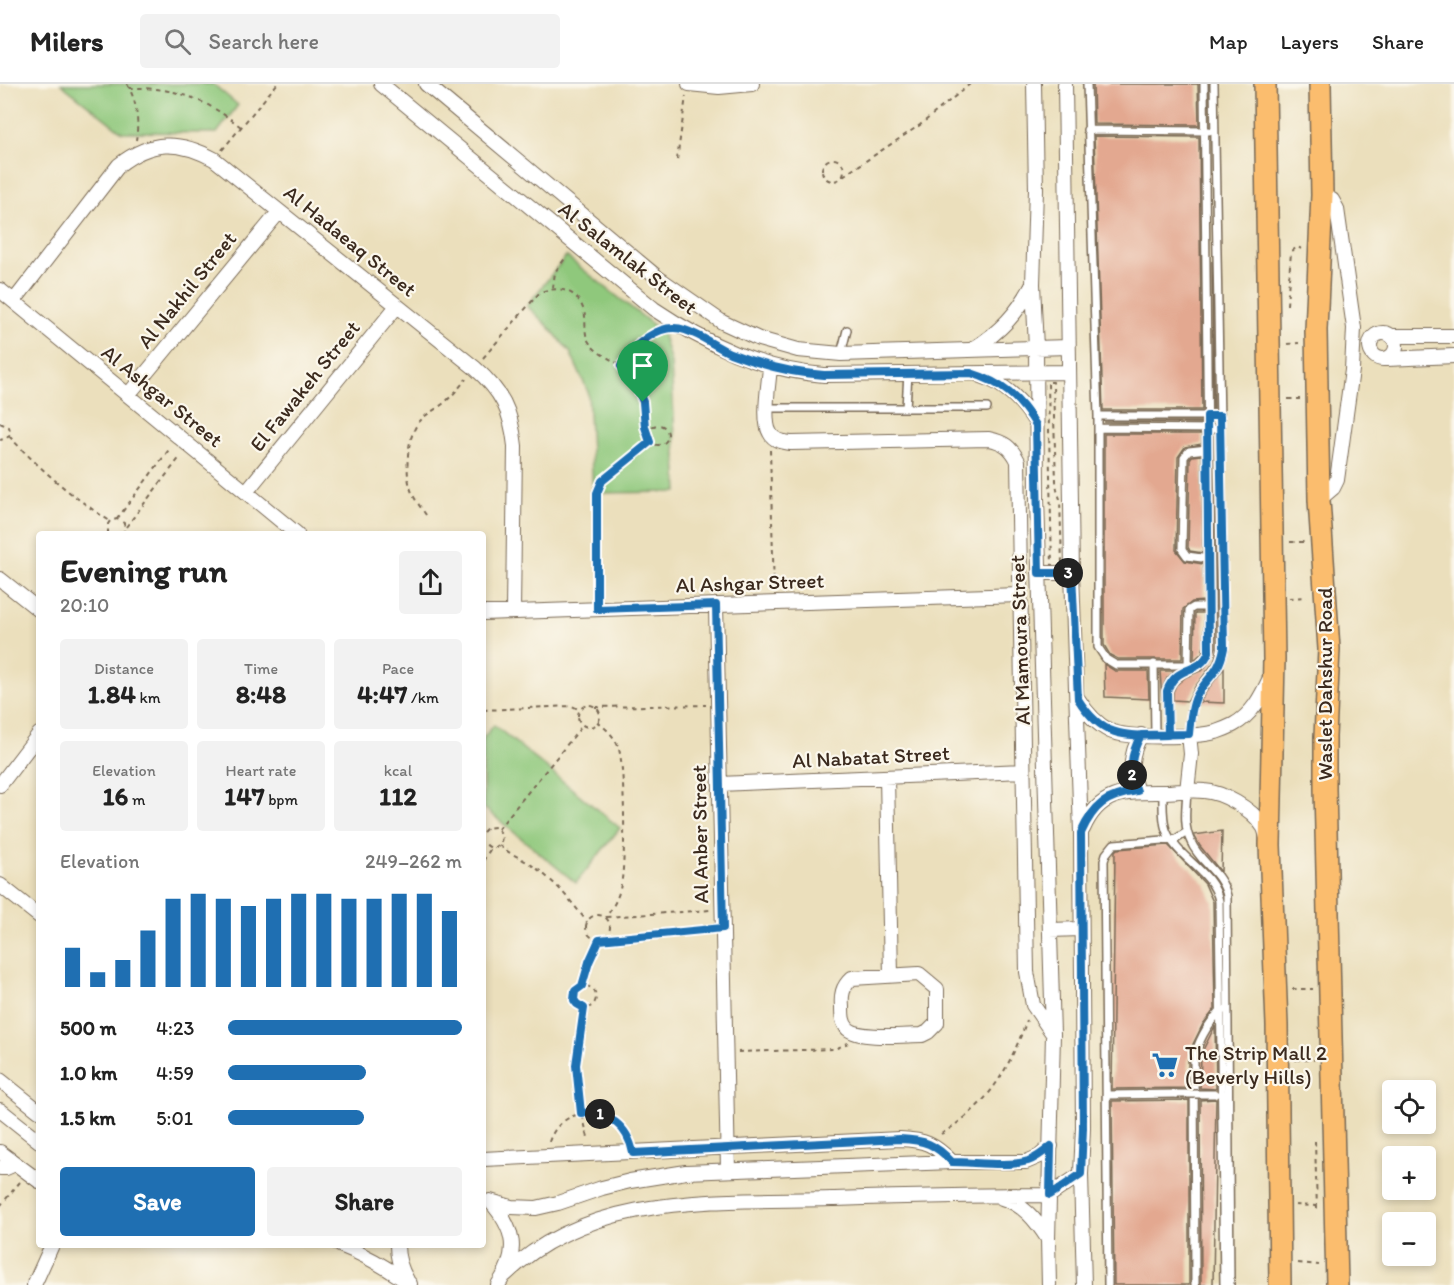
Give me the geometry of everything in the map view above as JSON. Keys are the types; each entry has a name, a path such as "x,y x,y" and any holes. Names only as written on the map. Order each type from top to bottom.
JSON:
{"main road":[{"path":"1265,84 1274,659 1270,845 1277,1025 1280,1285"},
{"name":"Waslet Dahshur Road","path":"1320,84 1322,195 1316,330 1319,500 1329,650 1325,779 1328,1280"}],"street":[{"name":"Al Salamlak Street","path":"381,84 654,309 684,329 729,352 770,367 803,374 1068,372"},
{"name":"Al Salamlak Street","path":"426,84 657,277 722,322 759,339 798,350 841,354 1068,347"},
{"path":"687,89 752,84"},
{"name":"Al Mamoura Street","path":"1034,84 1036,190 1033,284 1036,348 1037,499 1053,1034 1049,1285"},
{"path":"1065,84 1072,573 1081,833 1083,1128 1081,1174 1084,1285"},
{"name":"Al Hadaeaq Street","path":"14,302 119,165 132,155 148,148 180,145 196,149 214,159 492,383 504,402 512,424 515,446 513,612"},
{"path":"1319,500 1333,488 1337,480 1352,370 1354,328 1337,208 1332,200 1322,195"},
{"name":"Al Nakhil Street","path":"128,395 279,212"},
{"path":"972,349 992,337 1009,322 1033,284"},
{"name":"Al Ashgar Street","path":"0,290 293,531"},
{"name":"El Fawakeh Street","path":"246,492 397,306"},
{"path":"1354,328 1374,336"},
{"path":"1454,336 1393,336 1380,333 1374,336 1370,348 1373,354 1383,358 1454,356"},
{"path":"1352,370 1393,355 1396,349 1393,336"},
{"path":"956,350 965,373 988,378 1003,386 1022,403 1036,425"},
{"path":"770,367 767,421 770,433 776,440 791,444 989,439 1002,442 1012,449 1018,461 1027,972 1033,1005 1053,1034"},
{"path":"1020,499 1037,499"},
{"path":"1039,573 1072,573"},
{"path":"0,579 36,608"},
{"name":"Al Ashgar Street","path":"486,613 1019,595"},
{"name":"Al Anber Street","path":"716,605 728,1170"},
{"path":"1078,699 1097,723 1111,731 1125,735 1216,732 1250,713 1262,696 1270,678 1274,659"},
{"path":"1187,791 1190,760 1189,734"},
{"path":"1137,791 1131,769 1132,757 1141,735"},
{"path":"0,785 36,738"},
{"name":"Al Nabatat Street","path":"720,784 1023,771"},
{"path":"887,777 891,976"},
{"path":"1081,833 1089,816 1101,802 1118,794 1137,791 1206,790 1227,797 1246,809 1262,824 1270,845"},
{"path":"0,885 36,914"},
{"path":"1050,930 1081,929"},
{"path":"919,974 932,983 937,989 937,1023 922,1035 864,1035 856,1034 848,1029 843,1022 841,995 843,988 852,978 891,976 919,974"},
{"path":"0,1080 36,1109"},
{"path":"0,1110 36,1139"},
{"path":"486,1159 900,1139 928,1142 942,1151 952,1162"},
{"path":"487,1199 512,1207 536,1208 630,1181 686,1172 952,1162 1026,1162 1040,1156 1051,1146"},
{"path":"0,1152 33,1177"},
{"path":"0,1168 15,1164"},
{"path":"501,1280 519,1261 546,1242 575,1228 627,1212 709,1203 1050,1195 1081,1174"},
{"path":"991,1195 1012,1201 1027,1212 1048,1239"},
{"path":"487,1199 504,1216 511,1235 512,1256 501,1280"},
{"path":"34,1285 51,1248"},
{"path":"348,1248 386,1266 410,1285"},
{"path":"397,1248 401,1271 410,1285"}],"lane":[{"path":"1087,84 1098,416 1098,647 1106,659 1116,665 1200,665"},
{"path":"1189,734 1195,699 1217,671 1224,648 1221,429 1210,131 1204,84"},
{"path":"1161,735 1169,685 1177,675 1200,665 1207,657 1210,647 1207,416 1210,131 1214,84"},
{"path":"1087,130 1210,131"},
{"path":"841,354 846,330"},
{"path":"906,408 908,373"},
{"path":"767,408 987,408"},
{"path":"1098,416 1220,416"},
{"path":"1098,428 1221,429"},
{"path":"1207,449 1189,451 1184,457 1182,549 1187,556 1209,559"},
{"path":"1188,665 1189,610 1194,607 1210,607"},
{"path":"1154,664 1161,735"},
{"path":"1187,791 1185,812 1187,832 1197,852 1219,876 1226,890 1222,1094 1224,1285"},
{"path":"1163,792 1163,818 1171,840 1210,879 1218,893 1220,909 1225,1010 1200,1038 1194,1060 1195,1285"},
{"path":"1108,1285 1104,861 1106,854 1114,844 1171,840 1180,838 1187,832"},
{"path":"1107,1095 1222,1094"},
{"path":"1222,1094 1230,1285"}],"path":[{"path":"127,84 135,104 138,121 137,138 132,155"},
{"path":"214,159 277,84"},
{"path":"843,176 842,164 837,160 825,162 822,174 826,179 838,180 920,125 970,84"},
{"path":"129,88 165,90 184,94 219,110 241,127"},
{"path":"677,160 687,89"},
{"path":"553,288 555,272 576,245"},
{"path":"1287,310 1290,252 1297,248 1305,253"},
{"path":"426,515 416,502 407,470 409,441 414,429 422,418 451,397 540,292 553,288 567,291 578,300 584,313 587,339 594,350 616,360 637,386 643,402 645,427 650,442"},
{"path":"621,366 629,352 653,334 684,329"},
{"path":"1284,344 1305,343"},
{"path":"1053,382 1056,490 1060,499 1062,564 1062,567 1057,570 1052,567 1048,441 1048,384 1053,382"},
{"path":"1285,399 1306,399"},
{"path":"0,423 9,427 9,436 67,492 110,521 117,519 184,441"},
{"path":"648,433 650,429 658,425 666,429 668,433 666,442 658,445 650,442"},
{"path":"770,433 774,603"},
{"path":"0,440 9,436"},
{"path":"125,531 184,441"},
{"path":"597,609 598,486 650,442"},
{"path":"117,519 126,527"},
{"path":"107,531 110,521"},
{"path":"1286,542 1309,542"},
{"path":"1286,598 1313,597"},
{"path":"595,707 599,714 597,722 591,726 583,725 578,718 580,710 585,705 595,707 718,705"},
{"path":"486,710 568,706 580,710"},
{"path":"597,722 606,728 618,746 622,767 623,878 615,903 606,917"},
{"path":"498,829 583,725"},
{"path":"486,830 491,827 498,829 502,834 499,845 491,848 486,856"},
{"path":"486,845 491,848"},
{"path":"499,845 526,862 552,883 587,922"},
{"path":"723,909 606,917 596,915 587,922 586,930 595,940 723,928"},
{"path":"582,986 590,987 597,996 592,1006 584,1008 580,1006 574,1000 575,991 582,986 589,962 601,939 607,936 611,927 606,917"},
{"path":"1290,989 1313,989"},
{"path":"928,1142 977,1108 996,1086 1011,1060 1033,1005"},
{"path":"584,1008 576,1065 581,1113 593,1154"},
{"path":"726,1052 835,1049 843,1047 856,1034"},
{"path":"1290,1060 1314,1060"},
{"path":"546,1156 550,1137 556,1128 572,1115 581,1113 600,1113 616,1121 628,1135 633,1153"},
{"path":"1315,1138 1317,1215"},
{"path":"0,1206 33,1177"},
{"path":"1293,1205 1316,1206"},
{"path":"1294,1263 1319,1264 1328,1280"}],"green space":[{"path":"61,84 213,84 238,105 217,133 122,132"},
{"path":"566,256 662,332 671,363 678,492 593,493 588,392 570,352 527,306"},
{"path":"494,725 620,828 576,883 486,809 486,734"}],"building":[{"path":"1093,84 1198,84 1199,125 1094,124"},
{"path":"1094,136 1199,137 1202,410 1103,410"},
{"path":"1212,261 1214,410 1213,410"},
{"path":"1104,422 1202,422 1202,423"},
{"path":"1104,434 1202,434 1202,444 1185,447 1178,457 1176,550 1185,561 1203,564 1204,601 1192,602 1183,609 1182,659 1118,659 1110,655 1104,645"},
{"path":"1213,435 1218,647 1214,662 1195,687 1188,701 1173,700 1176,685 1186,677 1203,670 1216,647"},
{"path":"1202,455 1203,553 1190,551 1188,547 1190,459 1192,456"},
{"path":"1195,613 1204,613 1204,646 1202,653 1194,659"},
{"path":"1104,664 1115,671 1148,671 1149,699 1105,697"},
{"path":"1224,668 1224,703 1200,702 1205,693"},
{"path":"1160,671 1175,671 1167,678 1162,689 1162,700"},
{"path":"1222,831 1221,872 1194,835"},
{"path":"1168,845 1205,884 1213,902 1215,1009 1203,1024 1193,1044 1188,1060 1188,1088 1112,1089 1115,851"},
{"path":"1215,1026 1216,1089 1200,1088 1201,1054"},
{"path":"1216,1099 1213,1285 1201,1285 1200,1100"},
{"path":"1189,1100 1189,1285 1114,1285 1112,1101"}],"place":[{"name":"The Strip Mall 2 (Beverly Hills)","path":"1165,1065"}],"route":[{"path":"643,402 637,386 621,366 629,352 653,334 684,329 729,352 770,367 803,374 971,373 1003,386 1028,410 1036,425 1039,573 1072,573 1078,699 1097,723 1111,731 1125,735 1168,735 1167,691 1169,685 1177,675 1200,665 1209,652 1207,416 1220,416 1224,648 1217,671 1195,699 1189,734 1168,735 1141,735 1135,746 1131,769 1137,791 1118,794 1101,802 1089,816 1081,833 1083,1128 1081,1174 1050,1195 1051,1146 1040,1156 1026,1162 1011,1163 952,1162 942,1151 928,1142 915,1139 633,1153 628,1135 616,1121 600,1113 581,1113 576,1065 584,1008 577,1004 574,995 575,991 582,986 599,940 723,928 716,605 597,609 598,486 650,442 645,427 643,402"}]}
